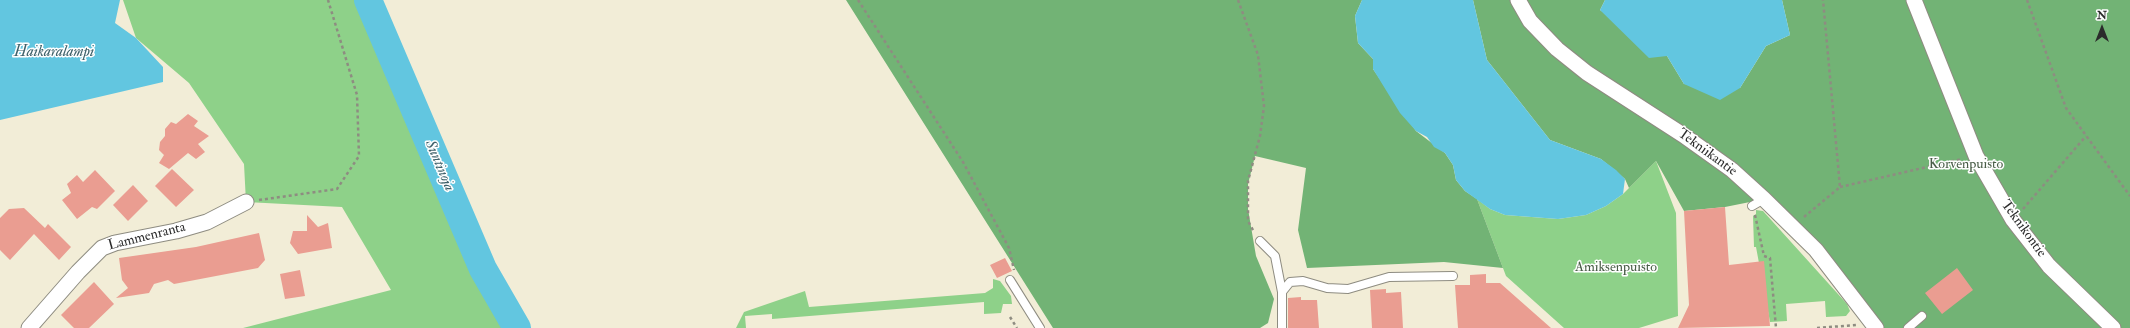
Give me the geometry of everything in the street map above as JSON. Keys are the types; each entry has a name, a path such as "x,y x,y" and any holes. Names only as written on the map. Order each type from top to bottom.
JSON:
{"street":[{"name":"Tekniikantie","path":"1518,0 1530,21 1557,49 1588,73 1683,135 1732,170 1758,202 1793,227 1816,250 1876,328"},
{"name":"Teknikontie","path":"1914,0 1976,156 2013,220 2049,266 2113,328"},
{"name":"Lammenranta","path":"29,328 78,272 102,248 115,243 176,232 207,222 246,202"}],"lane":[{"path":"1260,241 1275,256 1282,292 1282,328"},
{"path":"1282,292 1290,282 1303,281 1327,288 1348,289 1388,277 1454,276"},
{"path":"1010,280 1040,328"},
{"path":"1908,328 1922,316"}],"path":[{"path":"246,202 337,189 359,156 357,95 328,0"},
{"path":"858,0 963,162 1010,248 1014,271"},
{"path":"1238,0 1258,55 1264,106 1260,136 1248,181 1248,222 1260,241"},
{"path":"1823,0 1840,187"},
{"path":"2027,0 2066,108 2130,196"},
{"path":"2013,220 2086,136"},
{"path":"1793,227 1840,187 1976,156"},
{"path":"1758,202 1764,256 1770,258 1776,328"},
{"path":"1010,317 1017,328"},
{"path":"1817,328 1857,325 1858,328"}],"green space":[{"path":"123,0 368,0 483,269 517,328 243,328 391,290 342,207 246,202 244,164 189,83 136,38"},
{"path":"846,0 1362,0 1355,16 1358,43 1373,59 1373,69 1416,131 1445,153 1453,165 1456,180 1465,191 1477,199 1503,268 1444,262 1307,268 1298,230 1306,168 1255,156 1248,184 1248,209 1256,256 1274,299 1268,323 1260,328 1053,328"},
{"name":"Korvenpuisto","path":"1473,0 1605,0 1600,10 1667,56 1684,84 1740,88 1766,46 1790,35 1782,0 2130,0 2130,328 1878,328 1765,199 1725,207 1684,211 1656,161 1629,188 1625,179 1601,159 1550,140 1487,60"},
{"name":"Amiksenpuisto","path":"1656,161 1676,213 1678,316 1639,328 1564,328 1506,276 1477,199 1490,209 1505,215 1558,219 1586,215 1606,206 1623,194"},
{"path":"1756,210 1763,211 1847,304 1850,311 1846,316 1826,317 1825,301 1786,304 1787,321 1770,322 1756,247 1754,247 1753,216 1756,214"},
{"path":"993,279 1000,281 1011,296 1012,304 1003,304 1001,313 984,314 984,302 772,319 772,314 745,316 746,328 736,328 744,312 805,291 809,307 985,293 993,288"}],"water":[{"name":"Haikaralampi","path":"0,0 120,0 115,23 136,38 163,67 163,82 0,120"},
{"path":"1362,0 1473,0 1487,60 1550,140 1601,159 1616,170 1625,179 1623,194 1606,206 1586,215 1558,219 1505,215 1490,209 1465,191 1456,180 1453,165 1445,153 1434,147 1427,137 1416,131 1400,113 1373,69 1373,59 1358,43 1355,16"},
{"path":"1605,0 1782,0 1790,35 1766,46 1740,88 1720,100 1684,84 1667,56 1649,58 1600,10"}],"building":[{"path":"188,114 198,121 194,126 209,136 198,144 205,152 196,159 188,153 169,169 159,163 164,155 159,150 160,142 165,136 165,129 171,122 176,124"},
{"path":"172,169 194,190 176,207 155,186"},
{"path":"95,170 115,191 97,209 92,207 77,219 62,200 71,193 67,184 77,175 83,182"},
{"path":"133,185 148,201 128,221 113,205"},
{"path":"1725,207 1729,265 1764,261 1770,326 1678,328 1689,305 1684,211"},
{"path":"24,208 45,228 48,224 71,247 59,260 34,234 10,260 0,250 0,218 9,209"},
{"path":"307,215 318,227 328,223 332,248 298,254 290,243 293,231 307,231"},
{"path":"259,233 265,260 258,268 174,284 168,280 154,284 149,293 116,298 128,288 122,280 119,258 196,247"},
{"path":"1005,258 1012,271 997,278 990,265"},
{"path":"1957,268 1973,290 1942,314 1925,293"},
{"path":"300,270 305,296 285,299 280,274"},
{"path":"1486,274 1486,283 1500,283 1551,328 1458,328 1455,285 1470,285 1470,275"},
{"path":"94,282 114,304 89,328 74,328 61,315"},
{"path":"1386,289 1386,293 1401,292 1403,328 1372,328 1370,290"},
{"path":"1301,297 1301,300 1317,300 1319,328 1288,328 1288,298"}],"waterway":[{"name":"Suntinoja","path":"368,0 483,269 517,328"}]}
